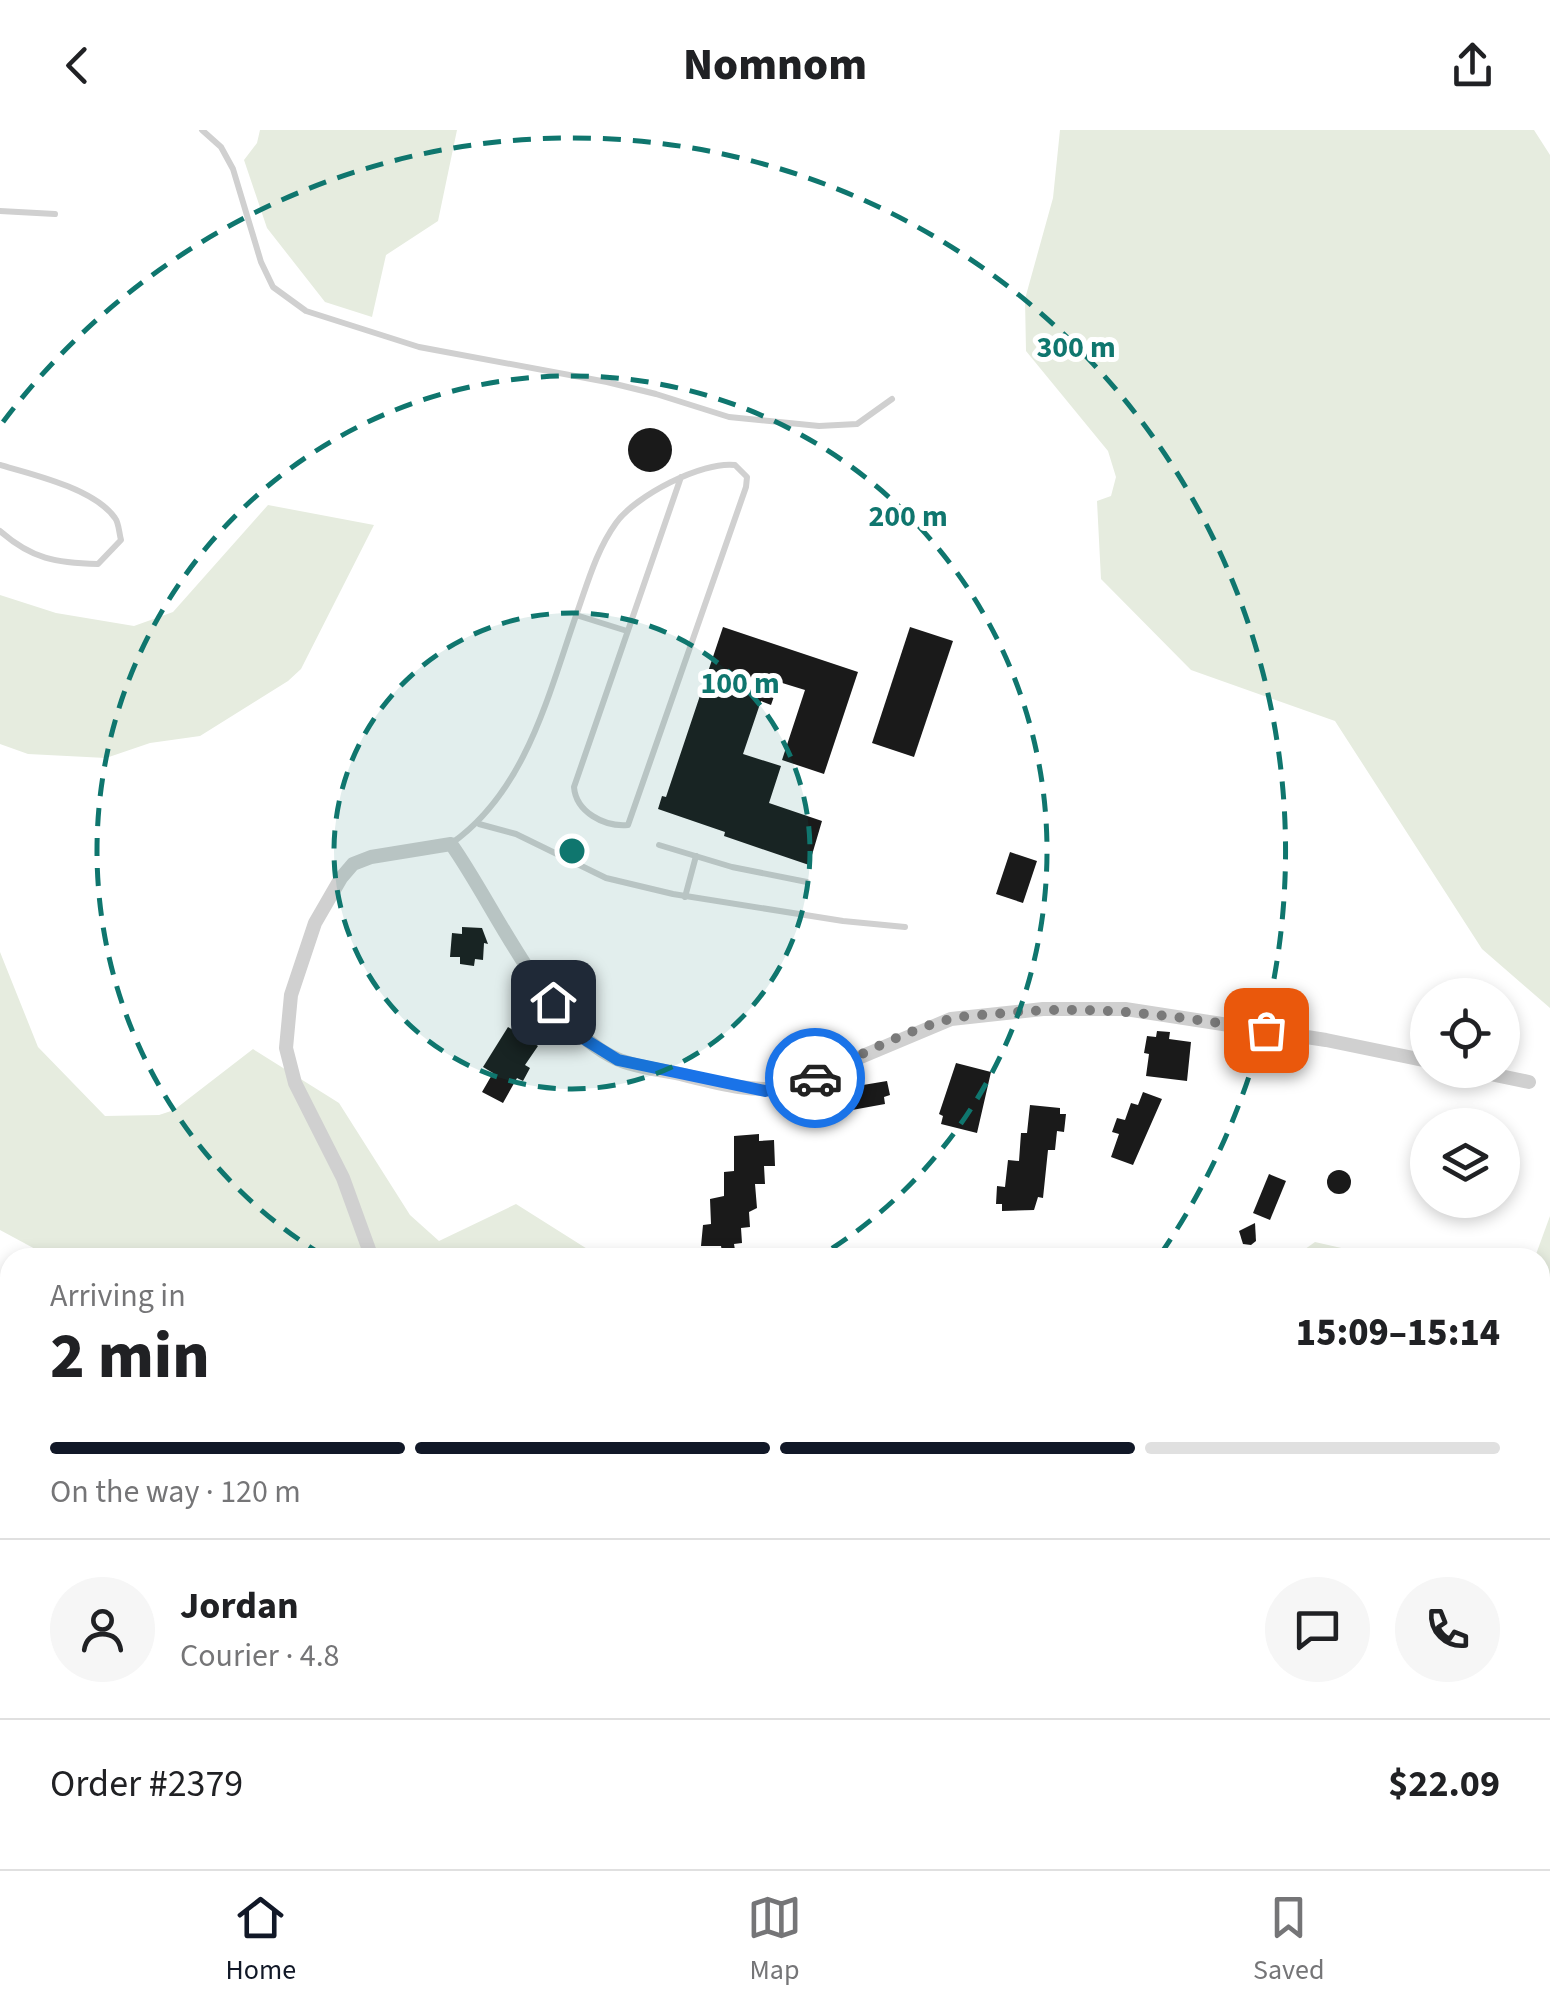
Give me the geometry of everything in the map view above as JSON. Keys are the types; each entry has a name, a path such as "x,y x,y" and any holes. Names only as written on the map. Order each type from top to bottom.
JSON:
{"street":[{"path":"368,1248 343,1178 295,1082 286,1048 291,995 315,923 340,878 353,864 370,857 451,844 518,953 581,1037 618,1060 732,1086 765,1091 789,1087 950,1019 1044,1010 1125,1010 1326,1040 1410,1057"},
{"path":"1520,1080 1530,1082"}],"lane":[{"path":"202,130 221,147 233,169 261,262 274,287 306,311 418,347 639,390 729,417 819,426 856,424 892,399"},
{"path":"0,211 55,214"},
{"path":"0,465 41,476 96,500 116,519 121,540 98,564 57,563 18,546 0,531"},
{"path":"451,844 479,824 522,760 537,728 596,558 618,520 681,477 704,468 735,465 747,477 746,487 634,816 628,825 617,826 581,808 575,800 574,787 681,477"},
{"path":"576,615 628,631"},
{"path":"479,824 516,834 606,878 685,897 842,922 904,927"},
{"path":"659,845 806,882"},
{"path":"685,897 696,856"}],"shaded area":[{"path":"260,130 457,130 438,221 386,255 372,317 325,302 267,228 244,160 257,143"},
{"path":"1060,130 1534,130 1550,155 1550,1008 1482,949 1335,721 1191,670 1101,579 1097,501 1111,496 1116,477 1108,451 1026,351 1025,299 1053,198"},
{"path":"268,505 374,525 301,669 288,681 200,736 150,743 106,758 28,754 0,744 0,595 56,613 134,626 173,612"},
{"path":"0,952 38,1047 105,1116 159,1115 174,1110 253,1049 339,1103 410,1215 439,1241 516,1204 586,1248 33,1248 0,1230"},
{"path":"1550,1216 1550,1248 1538,1248"},
{"path":"1315,1242 1341,1248 1307,1248"}],"building":[{"path":"650,428 666,434 672,450 666,466 650,472 634,466 628,450 634,434"},
{"path":"723,627 858,672 824,774 782,760 805,690 779,682 771,705 761,701 743,754 781,766 769,803 822,821 809,865 658,809 662,796 666,797"},
{"path":"910,627 953,641 914,757 872,743"},
{"path":"1010,852 1037,861 1023,903 996,894"},
{"path":"462,927 482,928 488,944 484,943 483,960 475,959 474,966 460,964 460,957 450,957 452,933 462,934"},
{"path":"516,1025 538,1046 525,1065 530,1068 523,1081 517,1078 503,1103 482,1092 493,1073 483,1067 508,1027 513,1030"},
{"path":"1157,1031 1170,1032 1169,1039 1191,1042 1187,1081 1146,1076 1147,1036 1156,1037"},
{"path":"956,1063 991,1072 977,1133 941,1124 943,1116 939,1114"},
{"path":"887,1081 890,1095 884,1097 885,1104 852,1110 845,1088"},
{"path":"1143,1092 1162,1099 1133,1165 1111,1157 1119,1134 1112,1132 1117,1118 1125,1120 1131,1103 1138,1105"},
{"path":"1030,1105 1060,1108 1060,1114 1066,1114 1064,1132 1057,1131 1055,1150 1048,1150 1043,1198 1038,1197 1034,1210 1002,1211 1002,1204 996,1204 997,1186 1005,1187 1008,1160 1019,1161 1021,1133 1027,1133"},
{"path":"759,1134 759,1141 774,1140 775,1166 764,1166 765,1184 755,1184 757,1208 749,1212 750,1227 741,1228 742,1243 734,1244 735,1248 701,1246 703,1225 711,1224 710,1199 724,1196 724,1172 734,1171 734,1136"},
{"path":"1339,1170 1348,1173 1348,1191 1339,1194 1330,1191 1327,1182 1330,1173"},
{"path":"1269,1174 1286,1181 1270,1220 1253,1213"},
{"path":"1255,1223 1256,1241 1243,1244 1239,1231"}],"way so far":[{"path":"815,1078 884,1044 950,1019 1044,1010 1125,1010 1266,1030"}],"route":[{"path":"553,1002 581,1037 618,1060 765,1091 815,1078"}]}
